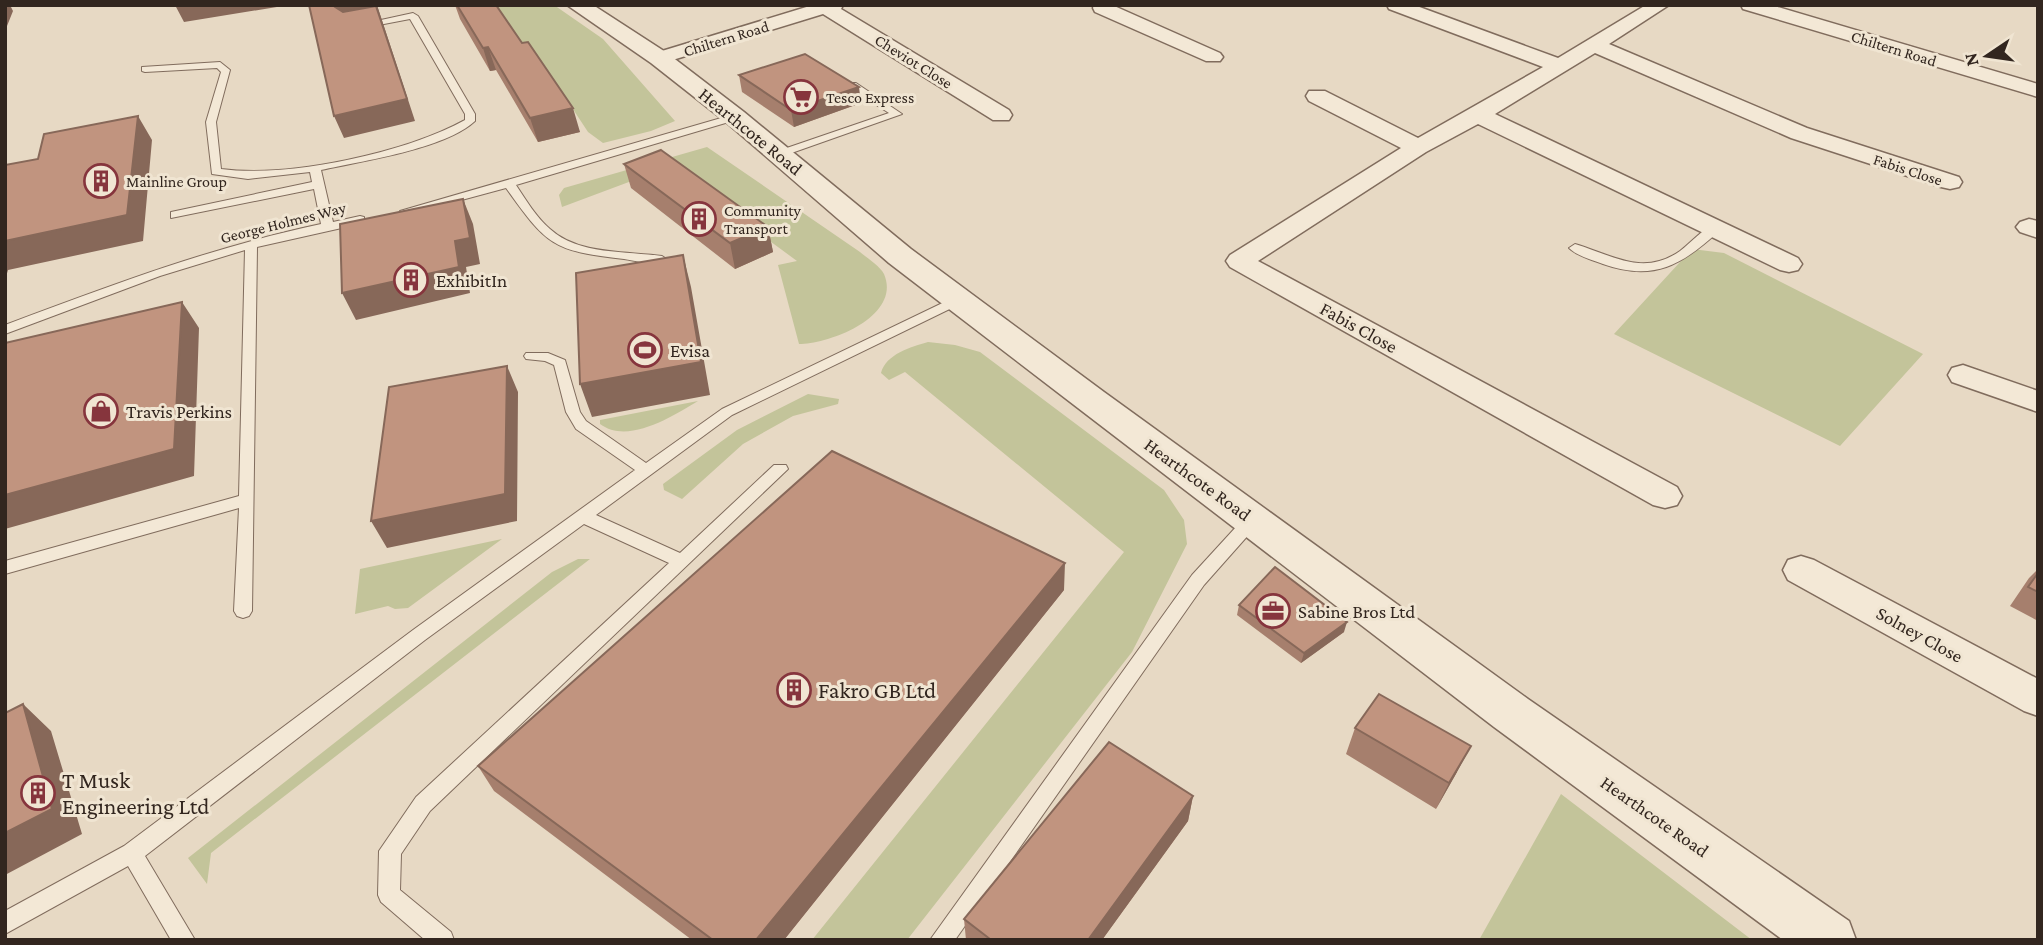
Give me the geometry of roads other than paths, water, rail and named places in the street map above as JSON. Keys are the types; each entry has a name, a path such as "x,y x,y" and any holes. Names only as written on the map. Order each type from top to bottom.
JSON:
{"street":[{"name":"Hearthcote Road","path":"578,5 659,58 735,117 900,256 957,300 1511,713 1829,940"},
{"path":"1396,5 1558,65"},
{"name":"Fabis Close","path":"1660,5 1478,115 1418,147 1239,261 1665,496"},
{"name":"Chiltern Road","path":"1750,5 2038,91"},
{"name":"Chiltern Road","path":"659,58 830,6"},
{"name":"Cheviot Close","path":"830,6 1001,115"},
{"path":"1102,6 1213,57"},
{"name":"Fabis Close","path":"1594,45 1799,133 1950,182"},
{"path":"1317,96 1418,147"},
{"path":"1478,115 1790,264"},
{"path":"1963,375 2038,402"},
{"name":"Solney Close","path":"1801,570 2038,699"}],"lane":[{"path":"145,69 220,65 226,72 211,122 216,172 248,176 315,169 385,152 458,129 470,121 470,114 413,16 351,27"},
{"path":"779,154 897,114 852,85"},
{"path":"393,213 509,184 735,117"},
{"path":"315,169 328,226"},
{"path":"175,215 319,184"},
{"path":"509,184 554,239 581,247 662,260"},
{"name":"George Holmes Way","path":"5,330 155,273 251,244 367,219"},
{"path":"1575,248 1608,263 1644,270 1662,267 1699,243 1715,228"},
{"path":"243,611 251,244"},
{"path":"5,923 132,853 419,635 727,412 957,300"},
{"path":"531,356 548,357 560,363 573,412 581,425 646,470"},
{"path":"443,940 389,895 390,851 423,804 779,469"},
{"path":"5,568 247,500"},
{"path":"582,516 682,562"},
{"path":"941,940 1198,580 1253,519"},
{"path":"132,853 184,940"}],"place":[{"name":"Tesco Express","path":"801,97"},
{"name":"Mainline Group","path":"101,181"},
{"name":"Community Transport","path":"699,219"},
{"name":"ExhibitIn","path":"411,280"},
{"name":"Evisa","path":"645,350"},
{"name":"Travis Perkins","path":"101,411"},
{"name":"Sabine Bros Ltd","path":"1273,611"},
{"name":"Fakro GB Ltd","path":"794,690"},
{"name":"T Musk Engineering Ltd","path":"38,793"}]}
